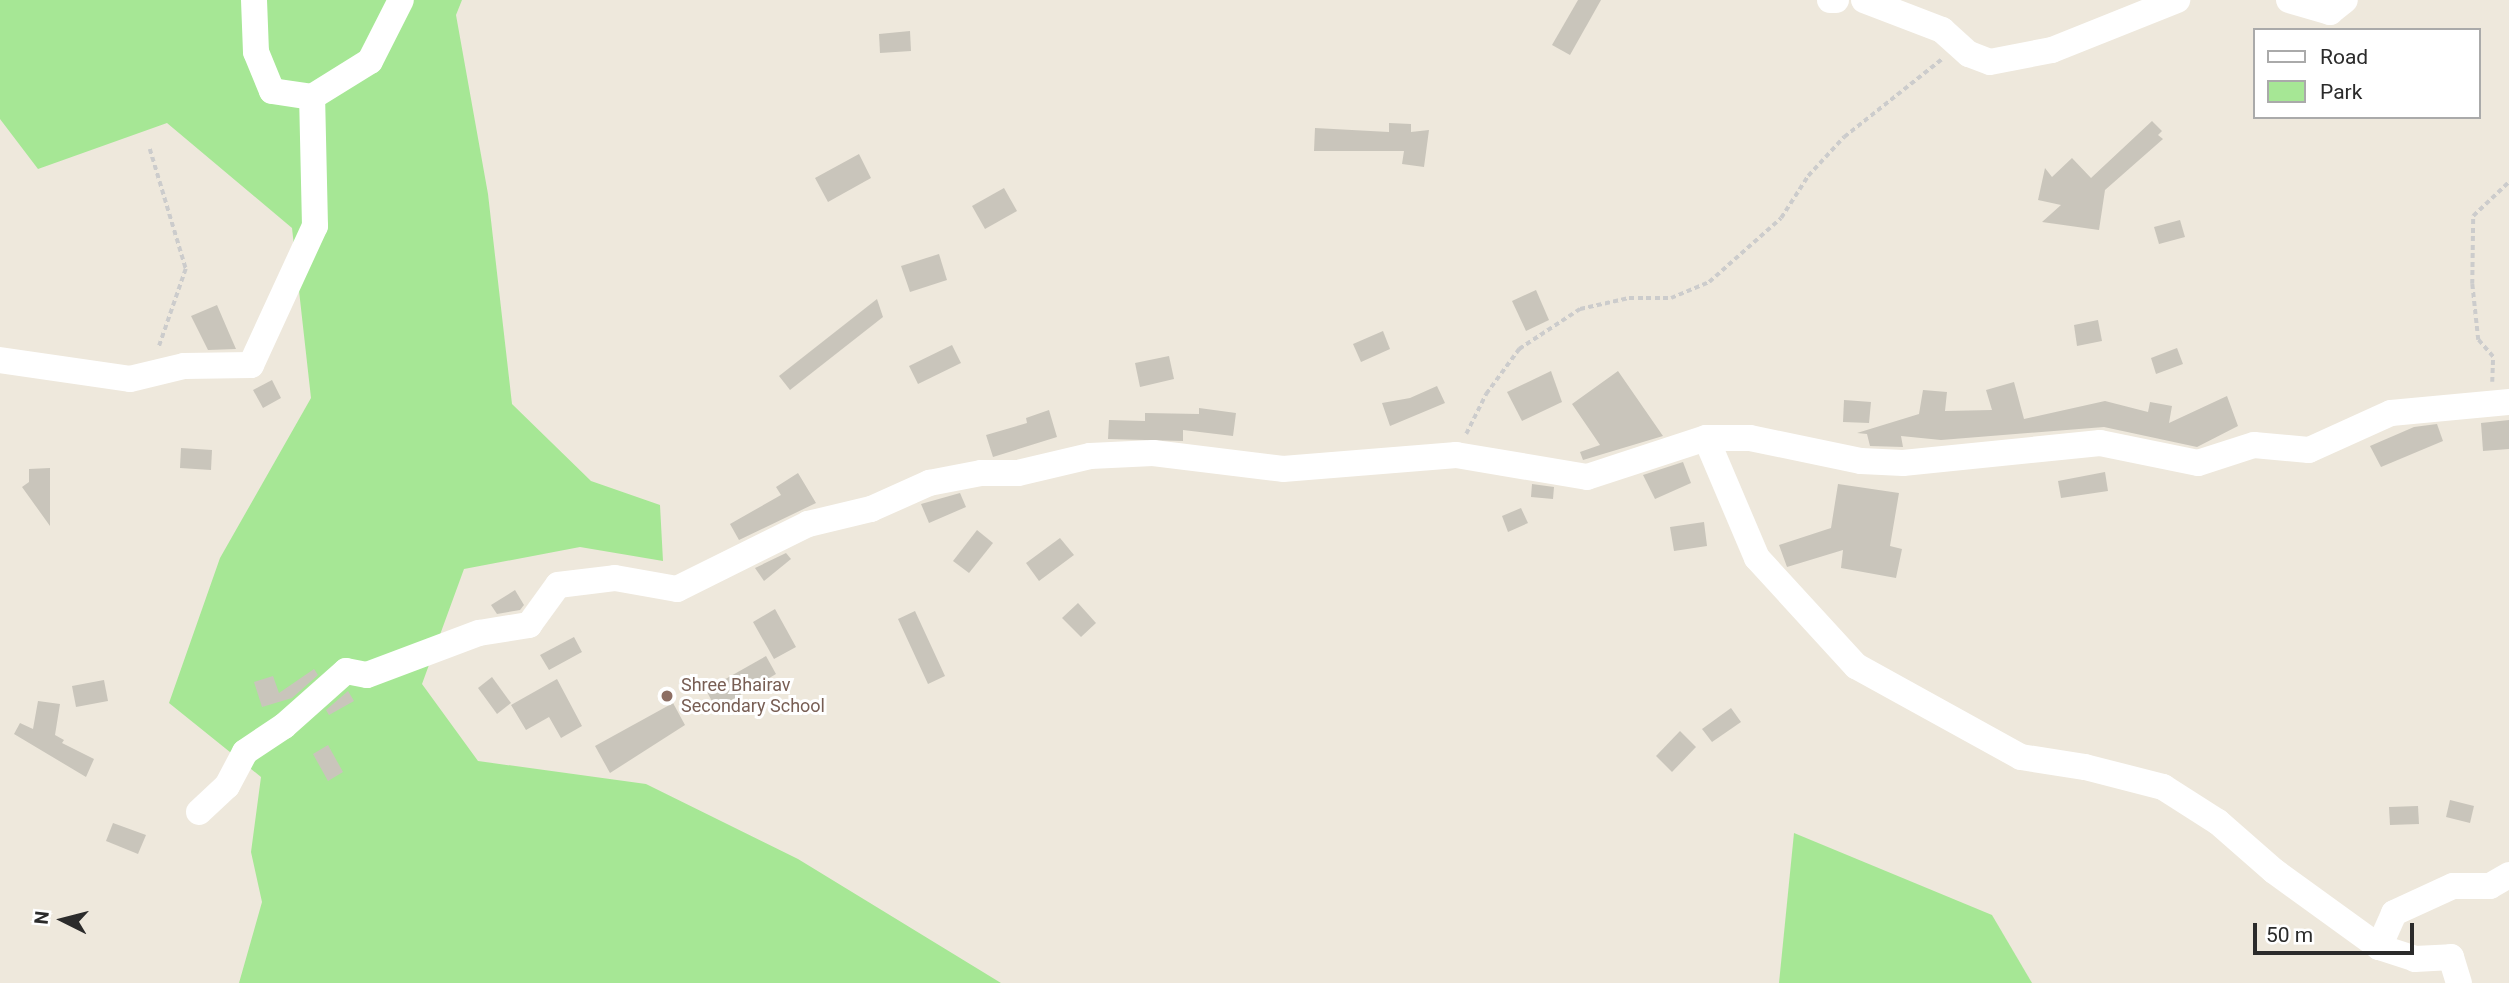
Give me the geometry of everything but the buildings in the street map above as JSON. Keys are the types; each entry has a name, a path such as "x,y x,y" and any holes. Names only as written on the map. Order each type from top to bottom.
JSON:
{"street":[{"path":"254,0 256,52 272,91 312,97 370,61 401,0"},
{"path":"1830,0 1836,0"},
{"path":"1864,0 1942,30 1957,44 1990,62 2052,50 2177,0"},
{"path":"2289,0 2330,12 2345,0"},
{"path":"0,360 130,379 184,366 251,365 315,226 312,97"},
{"path":"199,812 227,786 245,752 284,726 346,671 368,675 479,632 528,625 558,585 615,578 677,589 808,524 871,509 929,482 981,473 1018,473 1090,456 1153,453 1283,469 1456,455 1587,477 1706,438 1750,438 1811,452 1893,463 2100,443 2198,463 2254,445 2309,450 2391,413 2500,402"},
{"path":"1706,438 1757,558 1856,666 2021,757 2085,767 2163,787 2218,822 2274,871 2379,947 2415,959 2451,957 2459,983"},
{"path":"2379,947 2394,913 2453,886 2490,886 2509,875"}],"path":[{"path":"1456,455 1486,394 1519,349 1580,309 1629,298 1671,298 1709,282 1781,218 1808,176 1844,137 1930,71 1957,44"},
{"path":"150,149 186,269 156,354"},
{"path":"2500,402 2493,357 2478,340 2472,284 2473,216 2509,182"}],"green space":[{"path":"0,0 462,0 456,15 488,194 512,404 591,481 660,505 663,561 580,547 464,569 422,684 478,761 646,784 798,859 1001,983 239,983 262,902 251,852 261,777 169,703 220,558 311,398 292,228 167,123 38,169 0,119"},
{"path":"1794,833 1992,915 2032,983 1779,983"}],"place":[{"name":"Shree Bhairav Secondary School","path":"667,696"}]}
